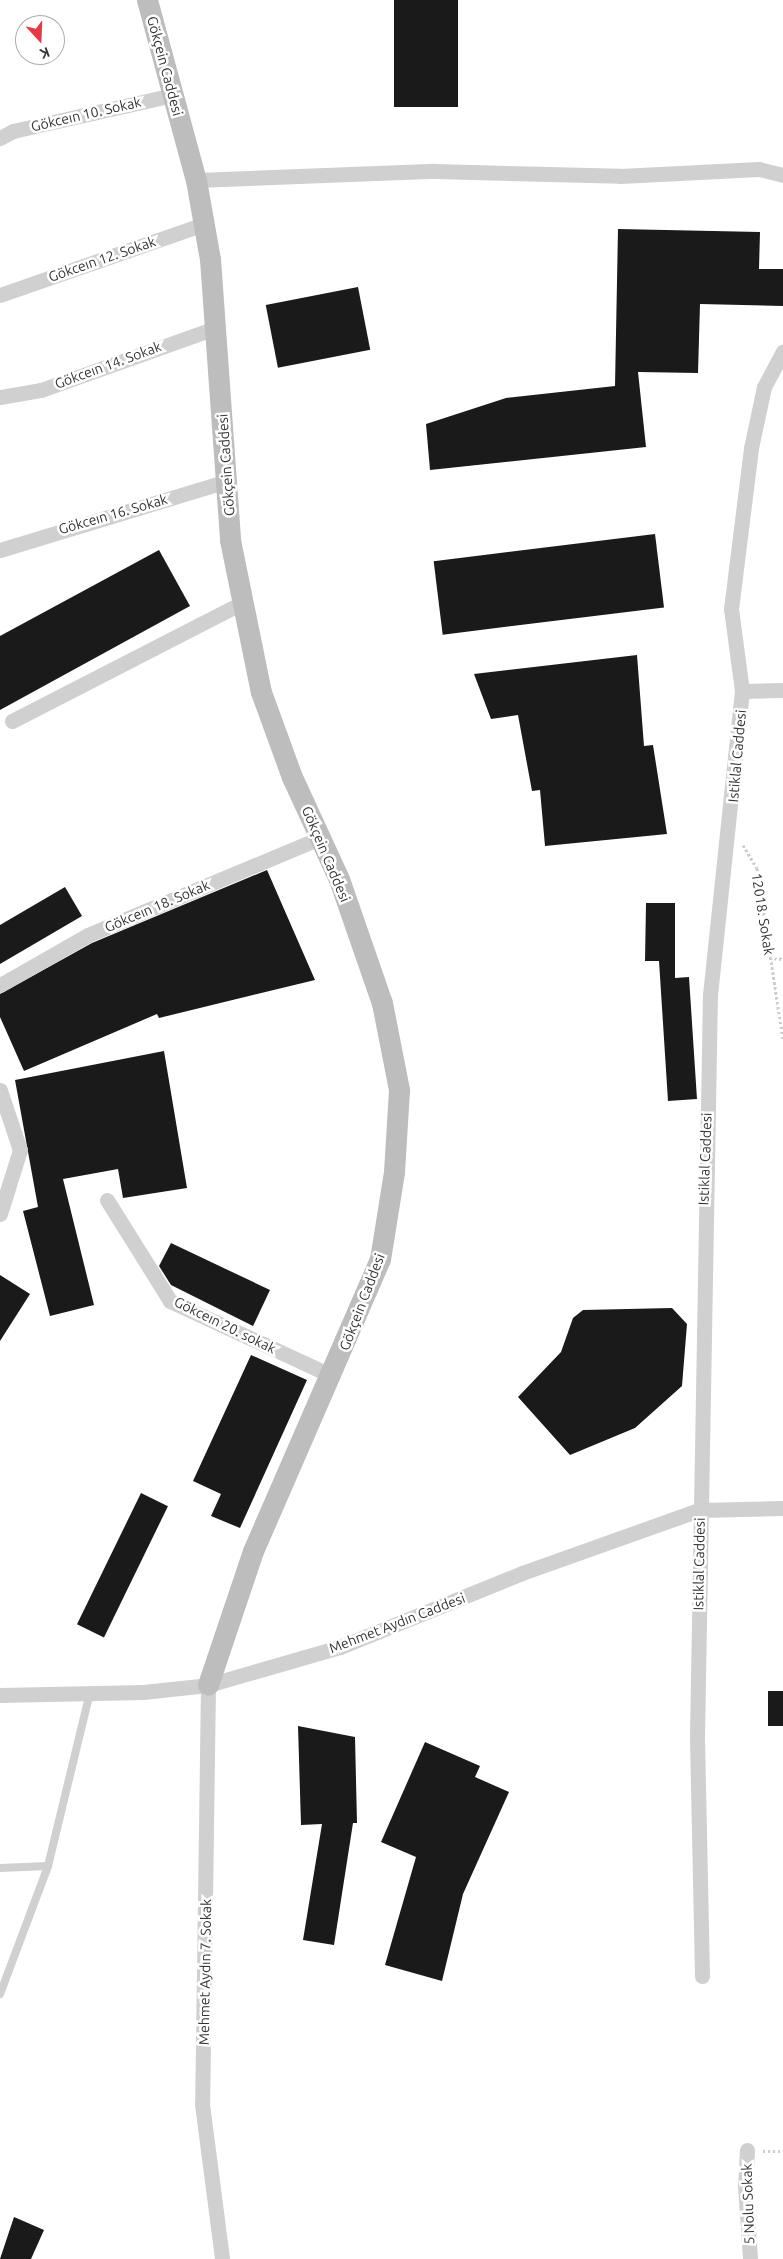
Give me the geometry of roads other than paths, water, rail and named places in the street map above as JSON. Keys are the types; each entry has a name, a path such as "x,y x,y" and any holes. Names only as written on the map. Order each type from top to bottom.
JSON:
{"street":[{"name":"Gökçein Caddesi","path":"147,0 196,180 204,224 215,328 230,540 261,692 320,838 382,1003 399,1090 394,1172 380,1259 332,1376 253,1551 208,1684"},
{"name":"Gökceın 10. Sokak","path":"0,138 13,131 173,95"},
{"path":"196,180 435,171 620,176 759,169 783,175"},
{"name":"Gökceın 12. Sokak","path":"0,295 204,224"},
{"name":"Gökceın 14. Sokak","path":"0,397 41,390 215,328"},
{"name":"Istiklal Caddesi","path":"702,1976 698,1909 699,1510 710,995 730,823 742,691 731,608 750,448 764,387 783,352"},
{"name":"Gökceın 16. Sokak","path":"0,550 227,481"},
{"path":"12,721 242,603"},
{"path":"742,691 783,690"},
{"name":"Gökceın 18. Sokak","path":"0,986 88,935 320,838"},
{"path":"0,1090 20,1150 0,1214"},
{"name":"Gökceın 20. sokak","path":"107,1200 170,1301 332,1376"},
{"name":"Mehmet Aydın Caddesi","path":"0,1695 90,1693 208,1684 340,1647 522,1573 699,1510 783,1508"},
{"name":"Mehmet Aydın 7. Sokak","path":"208,1684 202,2104 222,2259"},
{"name":"5 Nolu Sokak","path":"747,2150 744,2185 750,2259"}],"lane":[{"path":"0,1994 48,1866 90,1693"},
{"path":"0,1868 48,1866"}]}
